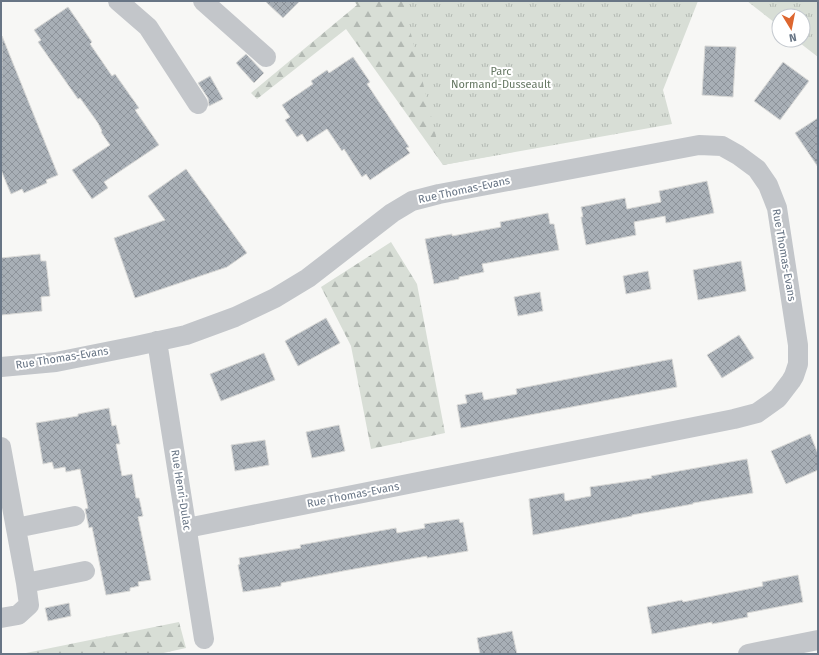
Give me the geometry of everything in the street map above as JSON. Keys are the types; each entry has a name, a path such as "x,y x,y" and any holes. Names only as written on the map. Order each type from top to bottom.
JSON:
{"street":[{"path":"118,1 148,27 198,104"},
{"path":"204,1 266,57"},
{"name":"Rue Thomas-Evans","path":"1,367 56,362 157,341 193,332 234,317 275,298 308,278 392,213 412,201 439,194 699,145 722,146 738,155 757,169 768,185 777,208 798,345 798,364 792,381 778,398 757,412 726,421 187,528"},
{"name":"Rue Henri-Dulac","path":"157,341 204,639"},
{"path":"1,447 29,605 18,615 1,618"},
{"path":"16,528 75,516"},
{"path":"26,583 85,571"},
{"path":"748,654 818,640"}],"green space":[{"name":"Parc Normand-Dusseault","path":"354,1 698,1 513,152 443,165 346,29 257,99 251,93 357,5"},
{"name":"Parc Normand-Dusseault","path":"403,1 698,1 663,90 672,124 443,165"},
{"path":"747,1 818,1 818,57 806,48 811,48 811,8 771,8 771,20"},
{"path":"391,242 417,284 445,433 371,449 351,346 321,287"},
{"path":"179,622 186,648 159,654 21,654"}],"building":[{"path":"265,1 300,1 283,18"},
{"path":"68,7 92,42 90,44 112,76 115,74 139,108 135,110 159,145 104,182 108,188 92,199 72,170 110,145 101,132 102,131 98,123 80,98 78,99 38,42 41,40 34,30"},
{"path":"2,36 58,175 46,180 47,183 24,193 22,189 11,194 1,170"},
{"path":"705,46 736,47 733,97 702,95"},
{"path":"246,54 264,73 254,83 236,63"},
{"path":"353,57 370,82 367,84 409,147 406,148 410,153 370,180 366,174 362,177 344,149 342,151 327,129 307,142 302,134 297,137 285,120 290,117 282,105 313,84 311,81 327,70 329,73"},
{"path":"783,62 809,81 780,120 754,101"},
{"path":"210,76 223,99 209,106 208,98 198,83"},
{"path":"818,118 818,167 795,133"},
{"path":"186,169 247,253 227,267 135,298 114,238 165,220 148,196"},
{"path":"707,181 714,213 666,223 665,216 634,222 636,235 586,245 581,217 583,217 581,207 625,198 627,209 661,202 659,191"},
{"path":"548,213 550,224 554,224 559,250 482,264 484,272 434,284 425,239 452,234 452,236 501,227 500,222"},
{"path":"40,254 41,261 46,261 50,296 41,297 42,311 1,315 1,258"},
{"path":"741,261 746,291 698,300 693,270"},
{"path":"648,271 651,289 626,294 623,276"},
{"path":"540,292 543,311 518,316 514,297"},
{"path":"326,318 340,343 298,366 285,341"},
{"path":"739,335 754,358 722,378 707,355"},
{"path":"264,353 275,380 221,401 210,374"},
{"path":"672,359 677,387 461,428 457,405 467,403 465,395 482,392 484,400 517,394 516,389"},
{"path":"109,408 112,426 116,425 120,444 116,444 122,476 132,474 136,498 139,498 143,516 138,517 151,580 138,582 139,586 130,588 130,591 106,595 92,527 89,528 85,509 88,508 80,469 66,472 65,467 54,469 52,462 43,464 36,423 78,416 78,414"},
{"path":"339,425 345,451 312,458 306,432"},
{"path":"810,434 818,454 818,470 786,484 771,451"},
{"path":"265,440 269,465 235,471 231,445"},
{"path":"747,459 753,493 693,503 533,535 529,499 564,493 565,501 591,496 590,487 652,478 651,476"},
{"path":"459,519 460,523 463,522 468,551 427,558 427,556 343,571 281,583 281,586 243,592 238,565 240,564 239,558 301,548 300,545 396,528 397,533 425,528 424,524"},
{"path":"798,575 803,602 747,613 748,617 712,624 712,622 652,634 647,607 682,600 683,602 763,586 762,582"},
{"path":"69,603 71,616 48,621 45,608"},
{"path":"512,631 517,654 480,654 477,638"}]}
